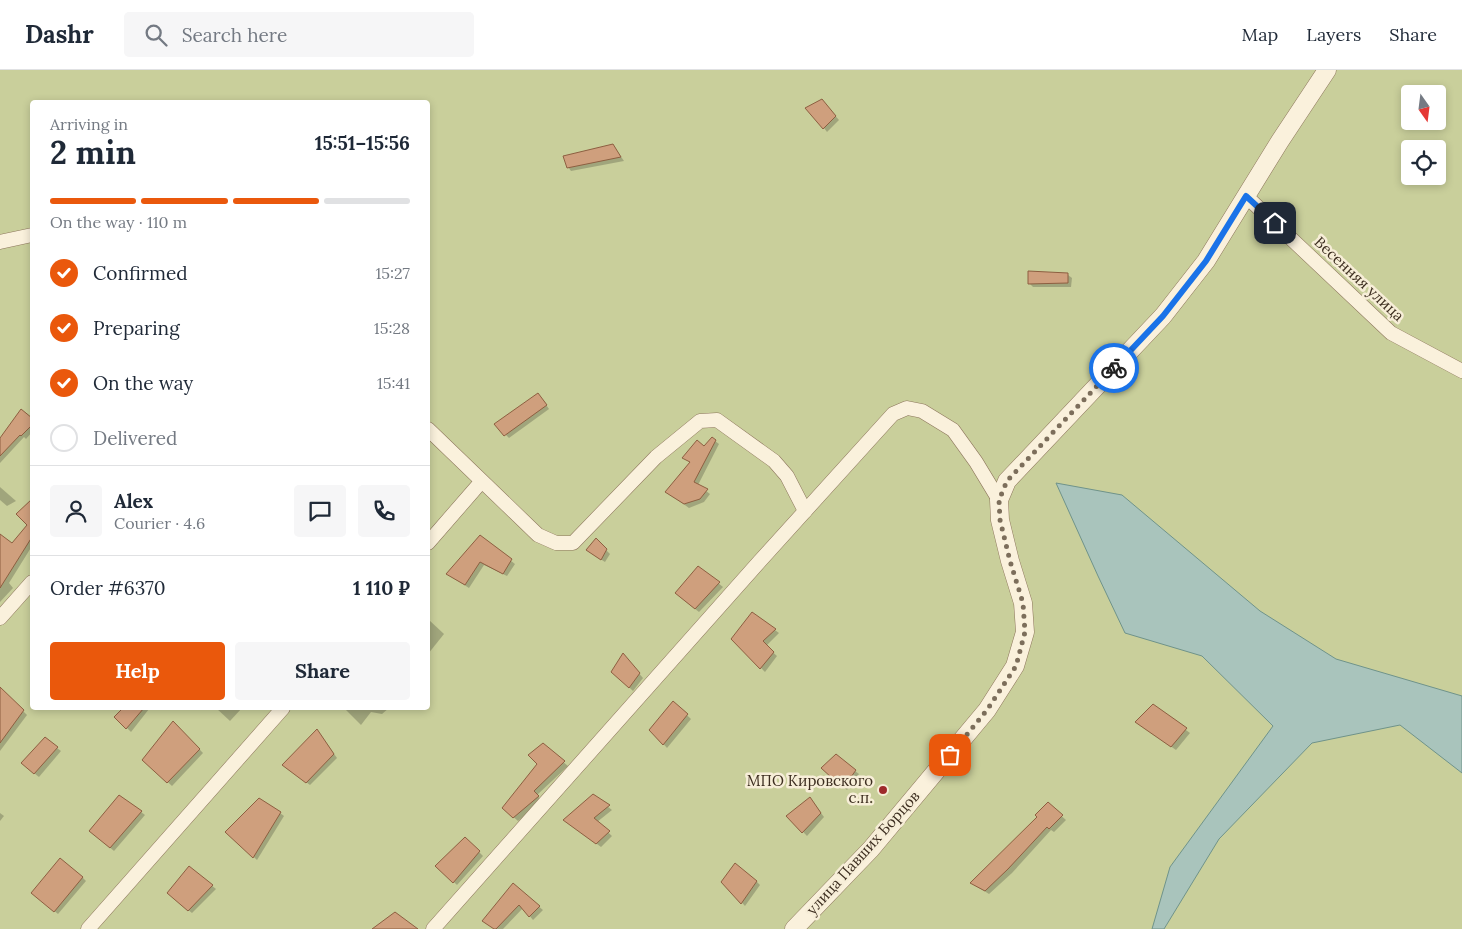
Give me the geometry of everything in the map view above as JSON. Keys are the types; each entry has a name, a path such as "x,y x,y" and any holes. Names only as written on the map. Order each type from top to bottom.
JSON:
{"street":[{"path":"1246,196 1327,70"},
{"name":"Весенняя улица","path":"1246,196 1391,333 1462,371"},
{"name":"улица Павших Борцов","path":"794,929 871,849 987,710 1016,666 1025,632 1023,603 1000,520 999,500 1007,481 1163,316 1206,261 1246,196"},
{"path":"0,242 30,236"},
{"path":"433,929 893,414 907,408 922,411 953,430 976,462 999,500"},
{"path":"430,431 538,536 556,543 573,543 656,457 700,421 716,420 774,461 787,476 805,511"},
{"path":"430,541 481,482"},
{"path":"0,618 30,584"},
{"path":"88,929 281,710"}],"green space":[{"path":"0,70 1462,70 1462,929 0,929"}],"water":[{"path":"1056,483 1122,495 1260,611 1336,659 1462,696 1462,773 1400,725 1312,743 1219,839 1164,929 1152,929 1170,867 1273,726 1202,656 1125,633"}],"building":[{"path":"822,99 836,116 823,129 805,108"},
{"path":"613,144 621,157 567,168 563,156"},
{"path":"1028,271 1068,273 1068,283 1028,284"},
{"path":"538,393 547,405 504,436 494,424"},
{"path":"21,409 30,416 30,427 0,456 0,438"},
{"path":"712,437 716,440 694,482 708,489 700,499 684,504 665,492 690,462 682,458 697,440 704,446"},
{"path":"30,501 30,540 0,588 0,534 12,543 27,525 16,514"},
{"path":"480,535 512,559 503,574 480,562 465,585 446,574"},
{"path":"596,538 607,549 601,560 586,550"},
{"path":"698,566 720,582 695,609 675,593"},
{"path":"752,612 776,629 763,641 774,652 760,669 731,639"},
{"path":"623,653 640,673 629,688 611,672"},
{"path":"0,687 24,710 0,743"},
{"path":"673,701 688,714 663,745 649,730"},
{"path":"1153,704 1187,728 1171,747 1135,722"},
{"path":"121,710 142,710 126,729 114,717"},
{"path":"173,721 200,749 167,783 142,760"},
{"path":"317,729 334,754 306,783 282,765"},
{"path":"45,737 58,747 34,774 21,763"},
{"path":"543,743 565,761 534,791 539,796 513,818 502,808 537,764 528,755"},
{"path":"836,754 856,770 843,788 821,768"},
{"path":"593,794 610,805 594,818 610,831 596,844 563,820"},
{"path":"119,795 142,811 110,848 89,831"},
{"path":"810,797 821,813 802,833 786,816"},
{"path":"259,798 281,812 253,858 225,832"},
{"path":"1048,802 1063,815 1049,829 1047,827 985,891 970,883 1037,817 1035,815"},
{"path":"465,837 480,851 453,883 435,866"},
{"path":"60,858 83,877 54,912 31,893"},
{"path":"735,863 757,881 741,904 721,882"},
{"path":"189,866 213,885 188,911 167,893"},
{"path":"513,883 540,906 529,917 519,905 494,929 482,921"},
{"path":"395,912 418,929 372,929"}],"way so far":[{"path":"950,755 987,710 1016,666 1025,632 1023,603 1000,520 999,500 1007,481 1114,368"}],"place":[{"name":"МПО Кировского с.п.","path":"883,790"}],"route":[{"path":"1114,368 1163,316 1206,261 1246,196 1275,223"}]}
